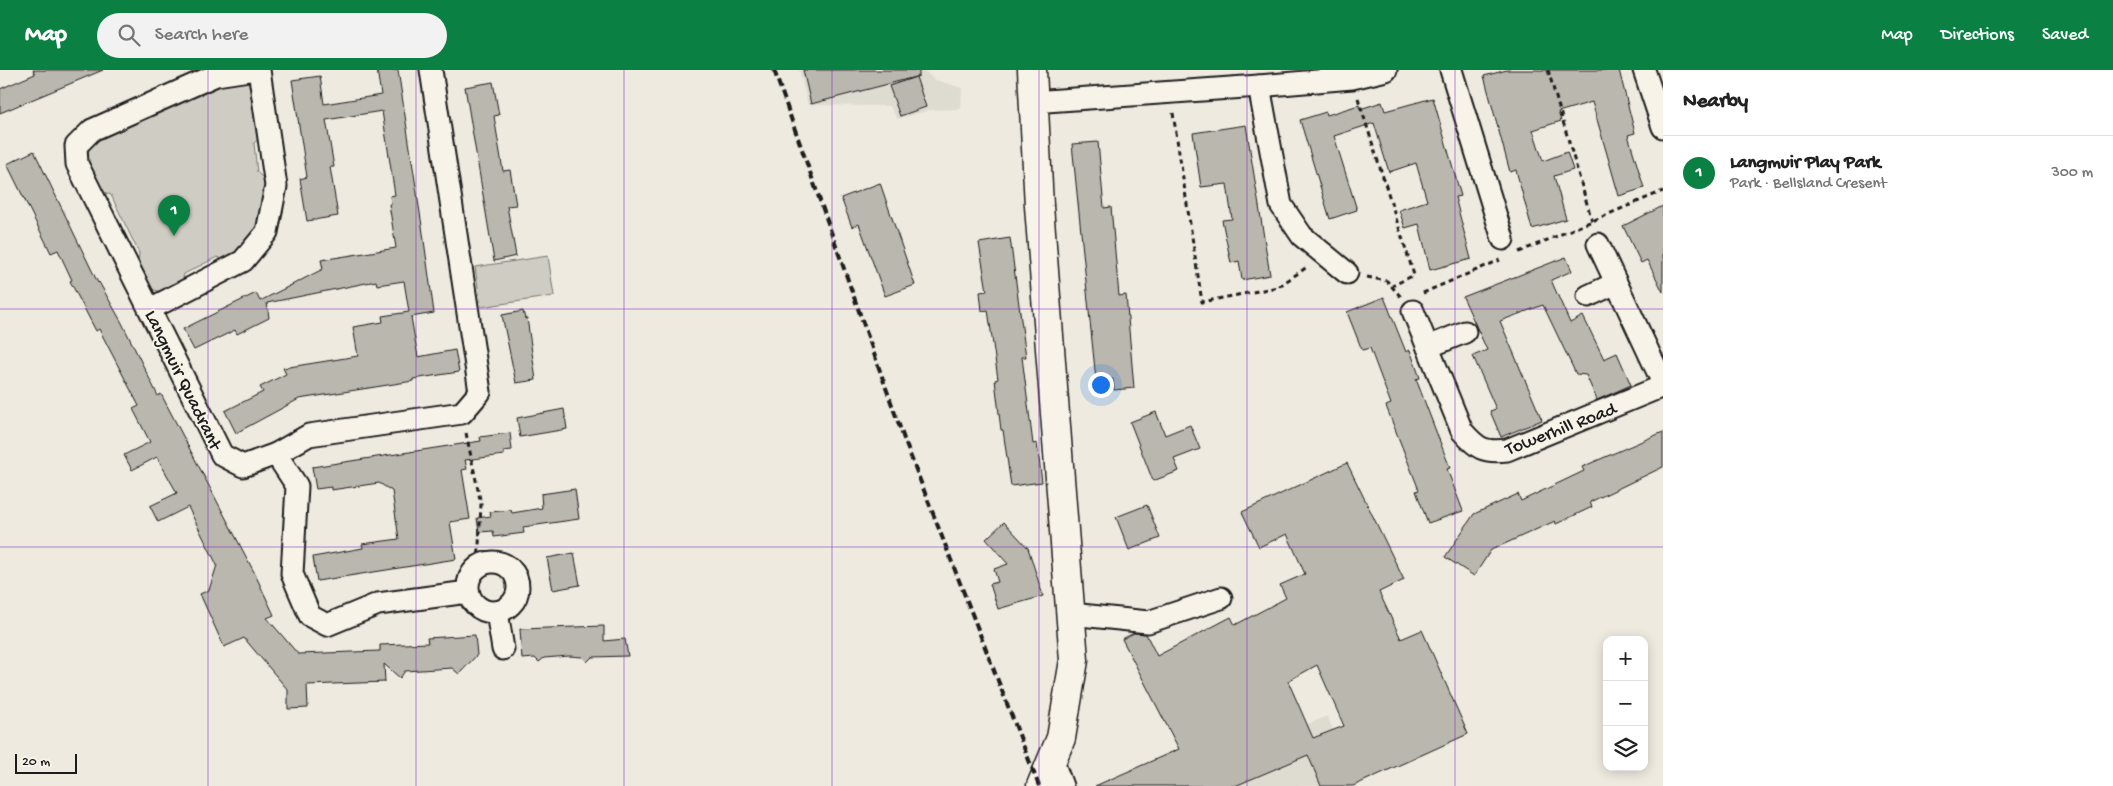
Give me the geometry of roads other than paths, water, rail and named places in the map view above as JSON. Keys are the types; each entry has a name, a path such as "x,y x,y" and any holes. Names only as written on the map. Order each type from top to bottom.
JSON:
{"main road":[{"path":"1032,70 1032,102 1074,660 1056,749 1041,786"}],"street":[{"name":"Langmuir Quadrant","path":"249,70 207,78 92,130 76,146 77,164 222,455 243,466 276,454 309,436 462,413 480,392 431,70"},
{"path":"150,309 243,261 268,232 276,186 258,70"},
{"path":"1032,102 1352,78 1386,70"},
{"path":"1451,70 1509,250"},
{"path":"1644,70 1663,127"},
{"path":"1259,86 1281,204 1302,236 1347,273"},
{"name":"Towerhill Road","path":"1408,306 1428,347 1462,431 1475,446 1490,452 1507,450 1663,385 1598,244"},
{"path":"1588,296 1616,284"},
{"path":"1428,347 1465,332"},
{"path":"276,454 297,486 292,574 310,616 327,625 378,604 468,592"},
{"path":"498,561 508,566 516,574 519,584 518,595 506,609 497,612 488,612 479,608 468,592 468,582 471,573 478,566 487,562 498,561"},
{"path":"1071,614 1148,622 1221,598"},
{"path":"497,612 503,649"},
{"path":"1056,749 1062,786"}],"railway":[{"path":"774,70 904,439 1039,786"}],"place":[{"name":"Langmuir Play Park","path":"174,236"}]}
